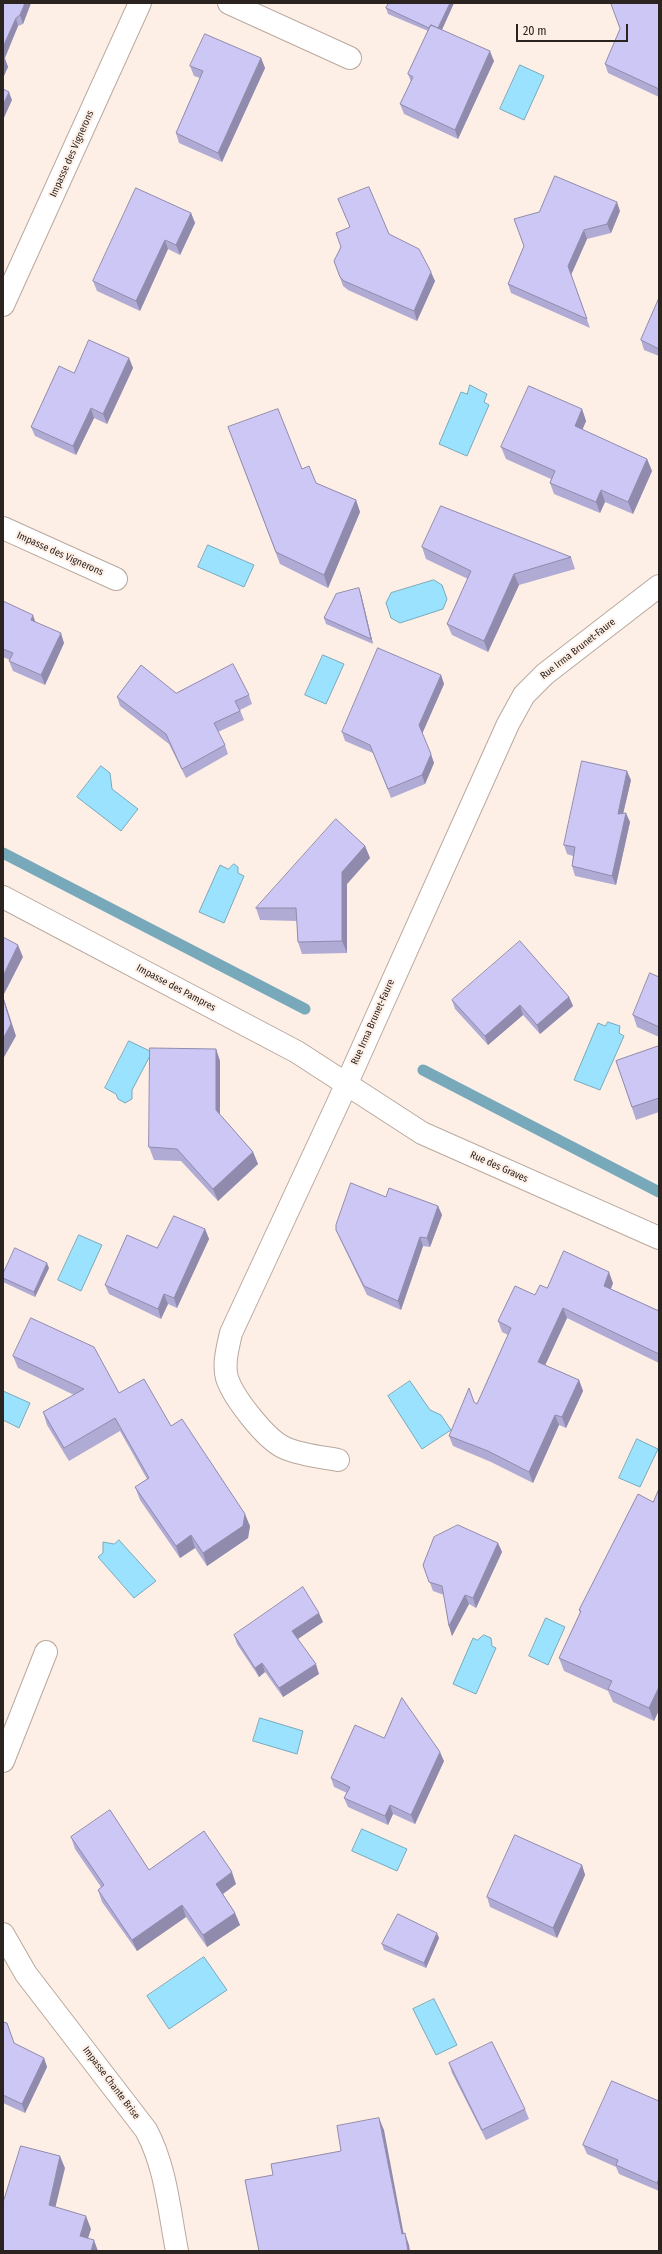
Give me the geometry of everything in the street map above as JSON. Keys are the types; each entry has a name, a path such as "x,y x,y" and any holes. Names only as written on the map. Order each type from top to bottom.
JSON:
{"street":[{"name":"Impasse des Vignerons","path":"3,305 140,3"},
{"path":"230,3 350,58"},
{"name":"Impasse des Vignerons","path":"3,528 116,579"},
{"name":"Rue Irma Brunet-Faure","path":"338,1460 283,1448 262,1430 237,1398 227,1378 226,1363 231,1333 508,724 524,695 544,674 659,586"},
{"name":"Impasse des Pampres","path":"3,897 297,1052 346,1083"},
{"name":"Rue des Graves","path":"346,1083 422,1133 659,1238"},
{"path":"3,1761 46,1652"},
{"name":"Impasse Chante Brise","path":"3,1934 26,1974 146,2130 155,2147 162,2167 177,2251"}],"water":[{"path":"520,65 544,76 524,120 500,109"},
{"path":"470,385 487,394 484,402 489,405 467,456 439,444 461,392 467,394"},
{"path":"208,545 254,565 244,587 198,567"},
{"path":"434,580 442,585 447,599 443,609 400,623 391,618 386,603 391,593"},
{"path":"323,655 344,664 326,704 305,695"},
{"path":"101,766 110,773 112,789 138,809 121,831 77,797"},
{"path":"234,864 238,867 238,873 244,876 224,923 199,912 220,865 228,869"},
{"path":"608,1022 620,1026 619,1033 624,1036 600,1090 574,1080 598,1023 605,1026"},
{"path":"129,1041 152,1052 132,1090 132,1099 125,1103 118,1099 116,1094 105,1088"},
{"path":"79,1235 102,1245 81,1291 58,1280"},
{"path":"410,1381 430,1410 441,1415 451,1430 422,1449 388,1396"},
{"path":"3,1391 30,1403 19,1428 3,1420"},
{"path":"637,1439 658,1449 640,1487 619,1478"},
{"path":"119,1540 156,1581 134,1598 98,1557 103,1553 103,1542 114,1544"},
{"path":"546,1618 565,1627 548,1665 529,1656"},
{"path":"484,1635 491,1638 492,1646 496,1648 476,1694 453,1684 473,1638 477,1640"},
{"path":"260,1718 303,1731 297,1754 253,1741"},
{"path":"362,1829 407,1849 397,1871 352,1851"},
{"path":"204,1957 227,1990 169,2029 147,1996"},
{"path":"434,1999 457,2045 436,2055 413,2009"}],"building":[{"path":"3,3 25,3 20,15 16,18 3,47"},
{"path":"389,3 450,3 438,28 431,25 429,28 386,8"},
{"path":"611,3 659,3 659,89 605,64 620,29"},
{"path":"431,25 490,51 455,130 400,104 413,77 408,74"},
{"path":"205,34 261,58 218,153 176,133 203,71 190,66"},
{"path":"3,89 9,92 3,105"},
{"path":"555,176 617,202 607,224 584,230 568,266 587,319 508,284 524,246 514,219 539,212"},
{"path":"369,187 389,234 419,249 431,272 414,311 344,281 340,277 334,261 341,247 336,233 350,227 338,199"},
{"path":"136,188 191,213 176,245 165,240 136,301 93,281"},
{"path":"659,298 659,349 641,340"},
{"path":"89,340 129,358 103,414 91,408 73,446 31,427 59,366 74,373"},
{"path":"529,386 582,409 575,426 647,459 628,502 601,490 596,502 550,483 555,471 501,447"},
{"path":"278,409 302,469 309,466 316,483 356,500 324,575 276,552 228,427"},
{"path":"441,506 571,557 514,574 484,641 447,624 471,571 422,547"},
{"path":"359,588 371,639 324,618 336,594"},
{"path":"3,601 33,615 31,620 61,633 41,675 9,661 13,653 3,649"},
{"path":"378,648 441,675 419,725 431,754 422,775 388,789 370,745 342,732"},
{"path":"233,664 249,695 235,701 240,711 214,723 225,745 182,769 166,734 117,697 141,665 176,693"},
{"path":"582,761 627,771 618,814 626,813 612,876 572,866 575,847 564,845"},
{"path":"336,819 365,846 342,872 342,941 298,942 296,908 256,908"},
{"path":"3,937 18,945 3,976"},
{"path":"520,941 569,997 537,1025 520,1005 485,1036 452,1000"},
{"path":"650,973 659,977 659,1027 633,1015"},
{"path":"3,998 11,1024 3,1039"},
{"path":"659,1046 659,1098 632,1107 616,1061"},
{"path":"150,1048 216,1049 216,1110 253,1152 213,1189 177,1149 149,1147"},
{"path":"351,1183 386,1197 389,1188 438,1206 427,1238 420,1237 398,1301 364,1286 336,1230 336,1225"},
{"path":"174,1216 205,1229 174,1298 164,1294 158,1309 105,1285 127,1235 157,1248"},
{"path":"15,1248 47,1263 34,1292 3,1278 3,1274"},
{"path":"564,1251 609,1272 604,1286 659,1311 659,1354 563,1308 538,1362 579,1380 562,1417 555,1415 529,1472 488,1451 449,1436 469,1388 474,1402 477,1404 511,1328 498,1321 515,1286 535,1295 540,1285 547,1288"},
{"path":"31,1318 94,1347 119,1393 144,1379 171,1426 182,1419 245,1514 243,1526 203,1553 191,1535 176,1546 135,1487 149,1478 115,1418 64,1448 43,1412 84,1389 13,1356"},
{"path":"659,1489 659,1687 649,1708 608,1689 612,1681 559,1658 581,1611 579,1610 638,1494 653,1502"},
{"path":"458,1525 498,1543 473,1598 465,1595 449,1626 442,1586 429,1582 423,1565 434,1537"},
{"path":"303,1587 319,1613 292,1631 316,1664 279,1688 262,1663 255,1668 234,1635"},
{"path":"402,1698 440,1752 411,1815 390,1805 385,1816 344,1798 350,1787 331,1778 355,1725 384,1738"},
{"path":"110,1810 149,1870 204,1831 232,1872 216,1884 235,1913 203,1935 182,1905 132,1940 98,1890 104,1885 71,1837"},
{"path":"515,1835 582,1865 553,1928 487,1897"},
{"path":"398,1914 437,1933 424,1963 382,1944"},
{"path":"3,2022 7,2023 14,2043 44,2058 22,2104 3,2095"},
{"path":"492,2042 525,2109 482,2130 449,2063"},
{"path":"612,2081 659,2101 659,2178 657,2183 616,2165 618,2160 583,2145"},
{"path":"379,2118 402,2234 405,2233 408,2251 259,2251 245,2180 273,2175 271,2164 341,2151 337,2126"},
{"path":"21,2146 60,2156 49,2205 86,2216 80,2236 94,2240 91,2251 3,2251 3,2203"}],"waterway":[{"path":"3,853 305,1009"},
{"path":"423,1070 659,1192"}]}
